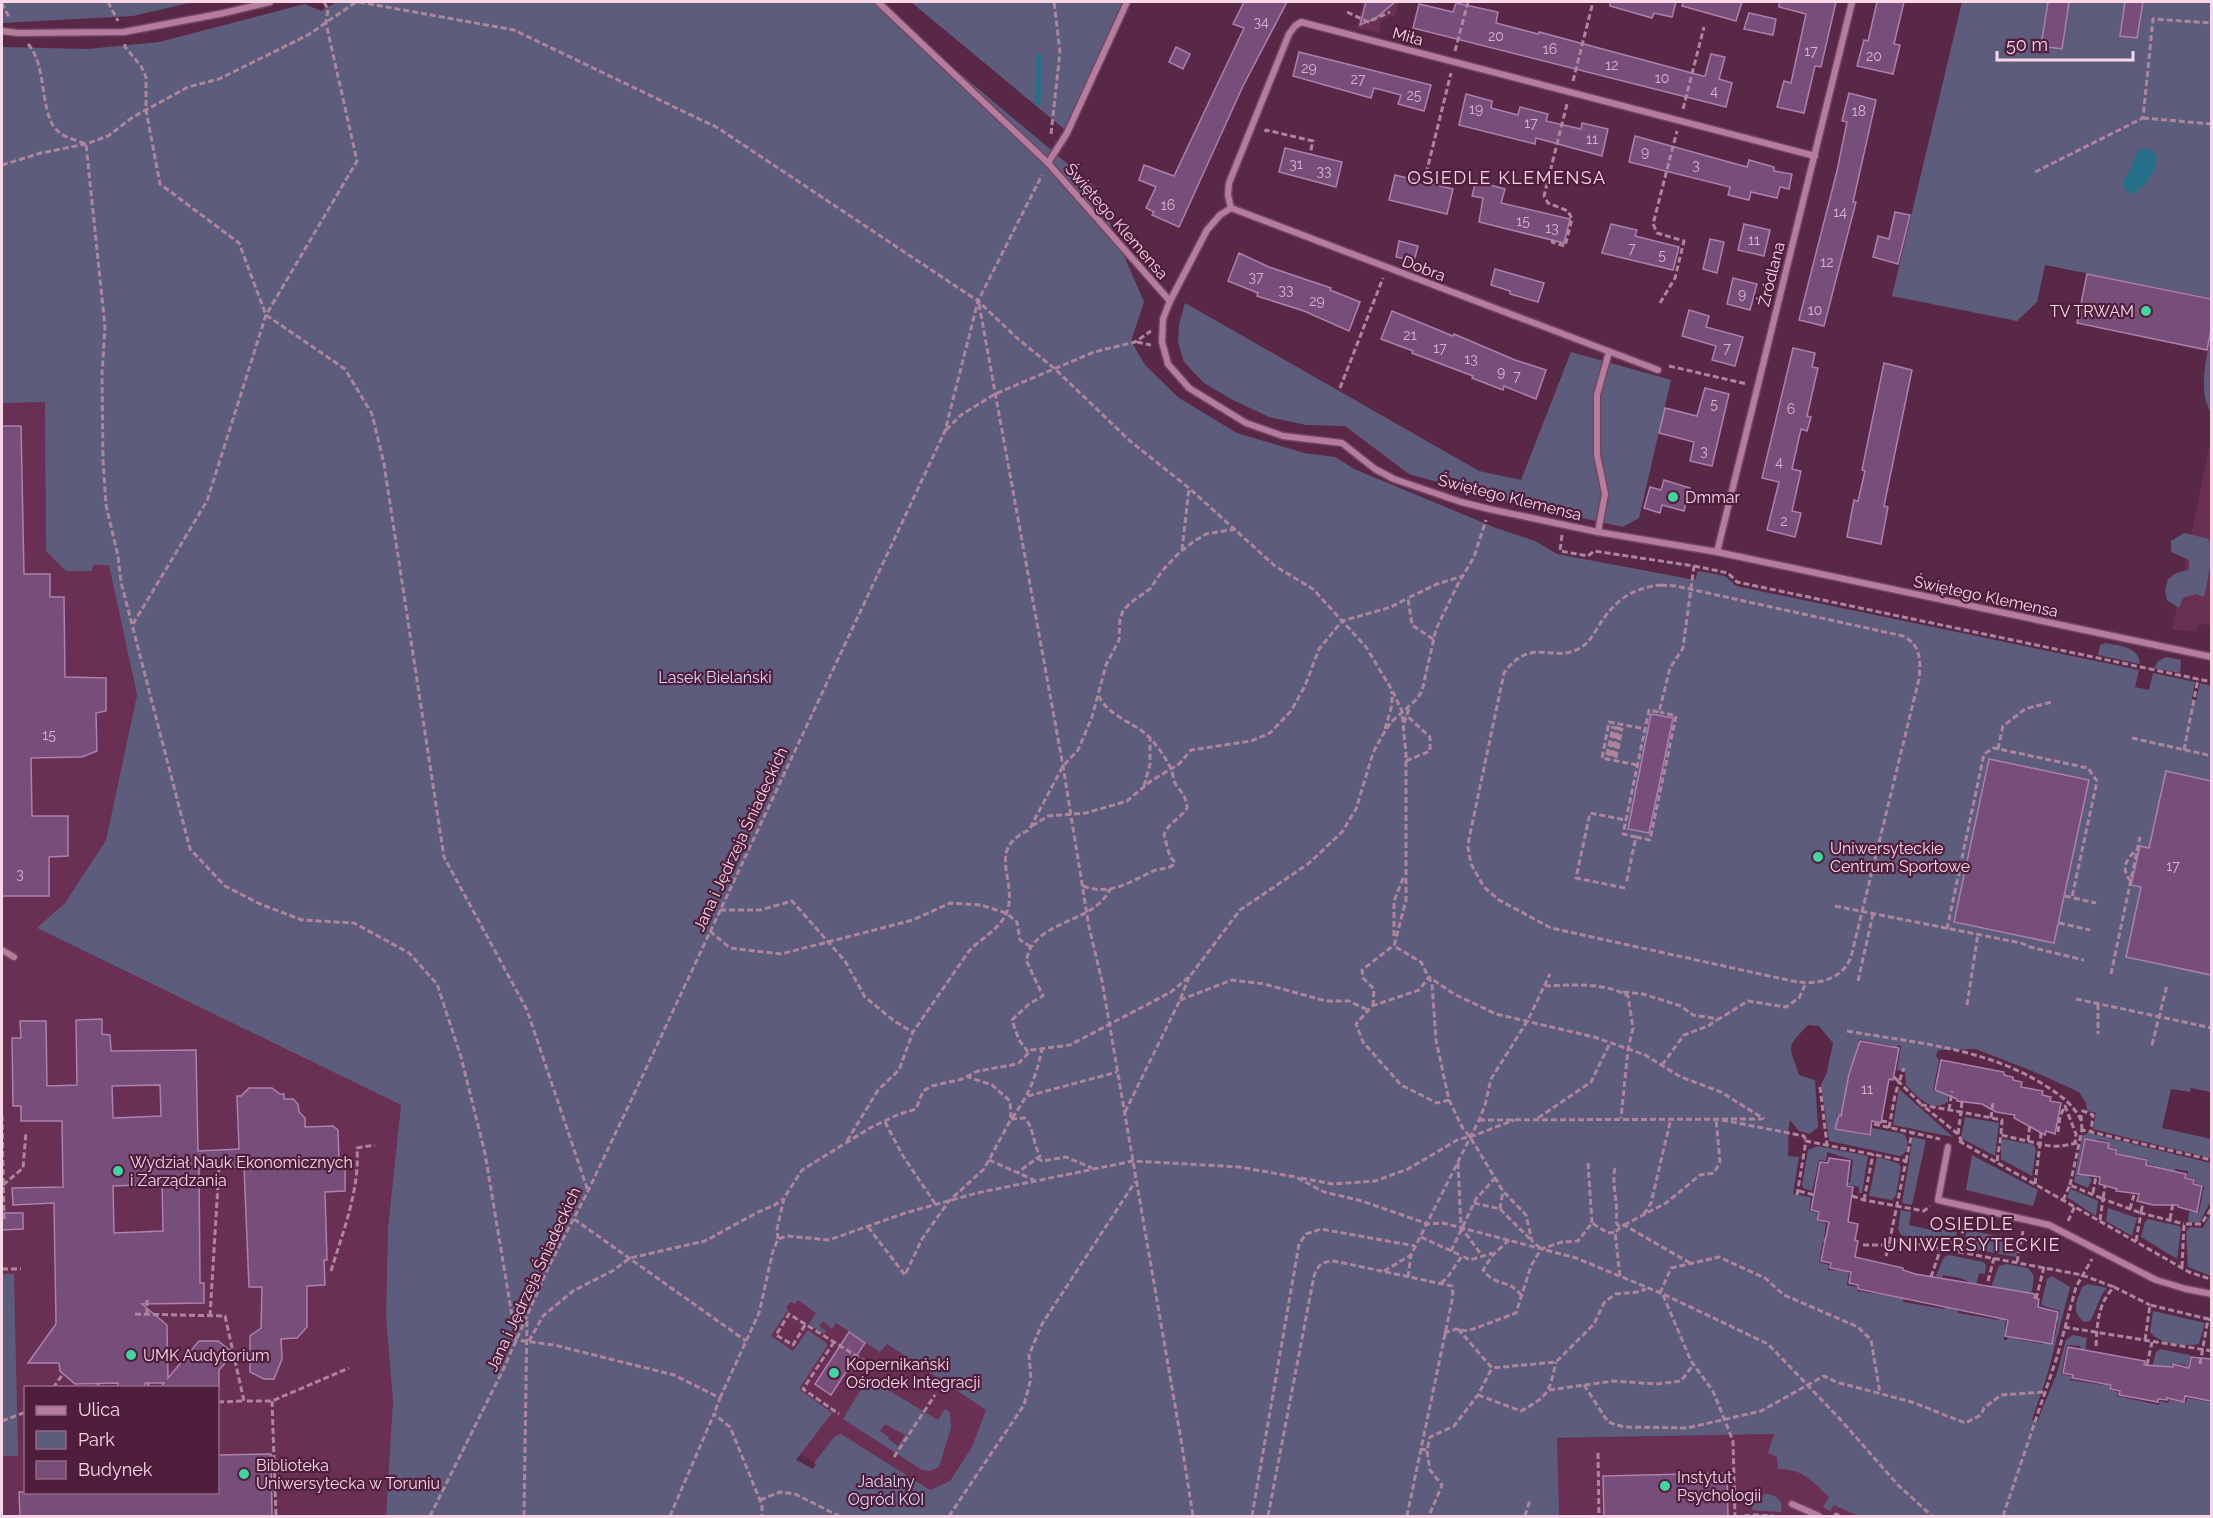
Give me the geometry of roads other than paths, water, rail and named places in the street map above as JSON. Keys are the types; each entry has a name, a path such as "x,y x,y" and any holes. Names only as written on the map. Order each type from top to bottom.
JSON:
{"street":[{"path":"2,31 18,33 124,32 270,2"},
{"name":"Świętego Klemensa","path":"878,2 1048,163 1170,301 1161,328 1164,356 1177,376 1201,396 1258,429 1300,439 1342,443 1375,469 1394,479 1489,509 1598,532 1717,552 2211,657"},
{"path":"1048,163 1067,133 1127,2"},
{"name":"Źródlana","path":"1717,552 1852,2"},
{"name":"Miła","path":"1231,208 1228,200 1229,183 1289,34 1295,26 1306,22 1815,156"},
{"path":"1170,301 1207,230 1231,208"},
{"name":"Dobra","path":"1231,208 1658,370"},
{"path":"1598,532 1605,494 1597,455 1597,394 1609,352"},
{"path":"2,950 14,957"},
{"path":"1948,1143 1938,1200 2025,1219 2063,1231 2156,1280 2211,1294"},
{"path":"1792,1503 1819,1516"}],"waterway":[{"path":"1038,103 1039,56"}],"place":[{"name":"TV TRWAM","path":"2146,311"},
{"name":"Dmmar","path":"1673,497"},
{"name":"Uniwersyteckie Centrum Sportowe","path":"1818,857"},
{"name":"Wydział Nauk Ekonomicznych i Zarządzania","path":"118,1171"},
{"name":"UMK Audytorium","path":"131,1355"},
{"name":"Kopernikański Ośrodek Integracji","path":"834,1373"},
{"name":"Biblioteka Uniwersytecka w Toruniu","path":"244,1474"},
{"name":"Instytut Psychologii","path":"1665,1486"}],"district":[{"name":"OSIEDLE KLEMENSA","path":"1507,178"},
{"name":"OSIEDLE UNIWERSYTECKIE","path":"1972,1234"}],"park label":[{"name":"Lasek Bielański","path":"715,677"},
{"name":"Jadalny Ogród KOI","path":"886,1490"}]}
